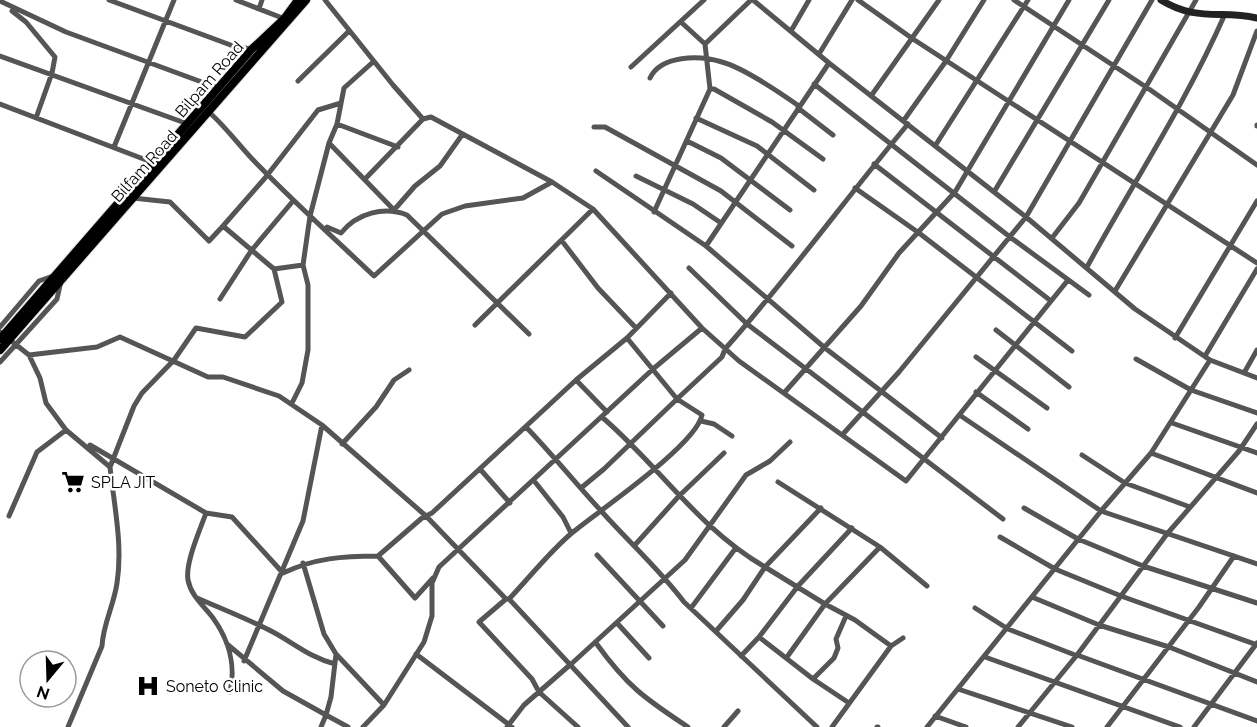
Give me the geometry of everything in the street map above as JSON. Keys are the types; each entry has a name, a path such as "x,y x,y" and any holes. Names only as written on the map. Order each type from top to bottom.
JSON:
{"main road":[{"name":"Bilpam Road","path":"5,336 58,278 252,49 287,18 298,0"},
{"name":"Bilfam Road","path":"58,278 210,113 287,18 306,0"},
{"path":"1161,0 1189,13 1205,16 1224,14 1257,18"},
{"path":"0,350 5,336"}],"street":[{"path":"109,0 237,47 252,49"},
{"path":"114,147 174,0"},
{"path":"236,0 287,18"},
{"path":"259,9 262,0"},
{"path":"324,0 348,32 423,119"},
{"path":"631,67 679,22 682,23 704,0"},
{"path":"791,31 809,0"},
{"path":"819,54 852,0"},
{"path":"858,0 946,61 1072,140 1257,263"},
{"path":"872,96 939,0"},
{"path":"581,488 604,470 631,442 712,368 892,142 984,0"},
{"path":"1014,0 1177,108 1257,165"},
{"path":"935,146 979,81 1028,0"},
{"path":"784,393 861,306 898,254 955,192 1069,0"},
{"path":"994,192 1109,0"},
{"path":"843,434 935,328 991,256 1026,217 1152,0"},
{"path":"1052,238 1079,203 1196,0"},
{"path":"0,1 26,22 55,57 52,73 36,118"},
{"path":"705,44 754,1 1175,338 1208,358 1257,378"},
{"path":"6,6 66,32 218,88"},
{"path":"1087,267 1133,182 1202,68 1224,14"},
{"path":"654,212 666,190 710,89 709,60 705,44 682,23"},
{"path":"1115,291 1233,95 1257,31"},
{"path":"298,81 348,32"},
{"path":"0,56 188,124"},
{"path":"650,78 653,71 675,58 722,62 768,85 833,135"},
{"path":"292,403 302,383 308,350 309,285 303,265 310,216 344,88 374,62"},
{"path":"706,246 829,63"},
{"path":"814,84 892,142 1010,237 1089,295"},
{"path":"710,89 714,89 783,130 823,159"},
{"path":"133,198 170,202 208,241 267,174 318,110 341,103"},
{"path":"0,104 154,163"},
{"path":"210,113 233,133 293,201 323,225 374,276 442,214 465,206 524,198 552,182"},
{"path":"365,179 423,119 431,117 552,182 592,209 702,328 725,349 906,481 1068,280"},
{"path":"696,118 757,146 814,190"},
{"path":"336,124 398,147"},
{"path":"594,127 605,128 721,191 792,246"},
{"path":"323,225 341,233 357,217 394,210 415,186 440,166 462,135"},
{"path":"687,141 721,158 751,178 790,210"},
{"path":"329,143 394,210 407,215 529,334"},
{"path":"873,164 938,211 991,256 1051,301"},
{"path":"596,171 706,246 766,300 942,438"},
{"path":"636,176 666,190 721,223"},
{"path":"855,188 919,233 974,278 1072,351"},
{"path":"220,299 251,251 293,201"},
{"path":"1175,338 1257,201"},
{"path":"475,325 499,305 520,280 592,209"},
{"path":"68,727 102,646 103,634 117,583 119,542 110,467 112,457 138,399 174,360 196,328 245,337 282,302 274,269 223,226"},
{"path":"562,241 598,288 636,328"},
{"path":"274,269 303,265"},
{"path":"689,268 747,324 1003,519"},
{"path":"927,727 1078,539 1151,453 1172,423 1257,269"},
{"path":"0,362 5,336 57,299 58,278"},
{"path":"283,573 303,563 332,556 378,556 480,469 576,380 627,338 670,293"},
{"path":"363,727 384,705 424,642 432,616 430,594 439,567 603,418 653,369 702,328"},
{"path":"996,330 1069,387"},
{"path":"5,336 29,355 40,378 46,403 66,430 110,467"},
{"path":"29,355 97,347 120,337 208,377 223,377 292,403 322,425 426,516 628,727"},
{"path":"578,727 539,692 532,679 479,622 507,599 572,533 653,470 693,433 701,421 702,415 677,399 627,338"},
{"path":"1244,373 1257,350"},
{"path":"976,357 1047,408"},
{"path":"1136,359 1191,390 1257,413"},
{"path":"342,444 376,407 394,380 408,370"},
{"path":"576,380 607,412"},
{"path":"975,391 1028,429"},
{"path":"961,416 1101,511 1257,564"},
{"path":"603,418 631,442 653,470 735,549 798,586 891,646"},
{"path":"701,421 714,424 732,436"},
{"path":"1172,423 1257,453"},
{"path":"1018,727 1076,655 1167,534 1217,478 1257,424"},
{"path":"244,661 283,573 303,520 322,425"},
{"path":"526,427 558,459 601,511 691,608 818,727"},
{"path":"9,516 37,452 66,430"},
{"path":"83,442 206,513 232,517 283,573"},
{"path":"416,654 509,726 539,692 596,643 685,560 746,475 770,461 790,442"},
{"path":"634,546 679,496 724,453"},
{"path":"1151,453 1257,493"},
{"path":"1082,455 1125,483 1190,507"},
{"path":"480,469 510,503"},
{"path":"535,482 563,517 572,533"},
{"path":"778,482 880,547 927,586"},
{"path":"717,630 743,600 765,567 821,508"},
{"path":"1024,508 1078,539 1143,566 1212,586 1257,603"},
{"path":"206,513 188,568 188,580 195,597 213,618 226,643 233,663 234,677 230,692"},
{"path":"741,656 759,637 798,586 852,528"},
{"path":"1000,537 1055,569 1121,596 1257,644 1194,727"},
{"path":"787,657 825,604 880,547"},
{"path":"691,608 735,549"},
{"path":"597,555 663,626"},
{"path":"378,556 415,598 436,576"},
{"path":"1107,727 1145,680 1234,556"},
{"path":"303,563 324,634 336,654 384,705"},
{"path":"569,666 666,579"},
{"path":"195,597 260,625 293,642 313,657 335,664"},
{"path":"1032,597 1099,625 1169,647 1257,682"},
{"path":"975,608 1008,629 1257,721"},
{"path":"813,680 834,658 838,648 836,639 846,616"},
{"path":"617,623 649,658"},
{"path":"759,637 813,680 849,703"},
{"path":"832,727 891,646 903,638"},
{"path":"226,643 244,661 283,691 348,727"},
{"path":"596,643 626,683 688,727"},
{"path":"321,727 326,715 336,654"},
{"path":"985,657 1180,727"},
{"path":"958,689 1072,727"},
{"path":"724,727 738,711"},
{"path":"935,716 966,727"}],"place":[{"name":"SPLA JIT","path":"73,482"},
{"name":"Soneto Clinic","path":"148,686"}]}
